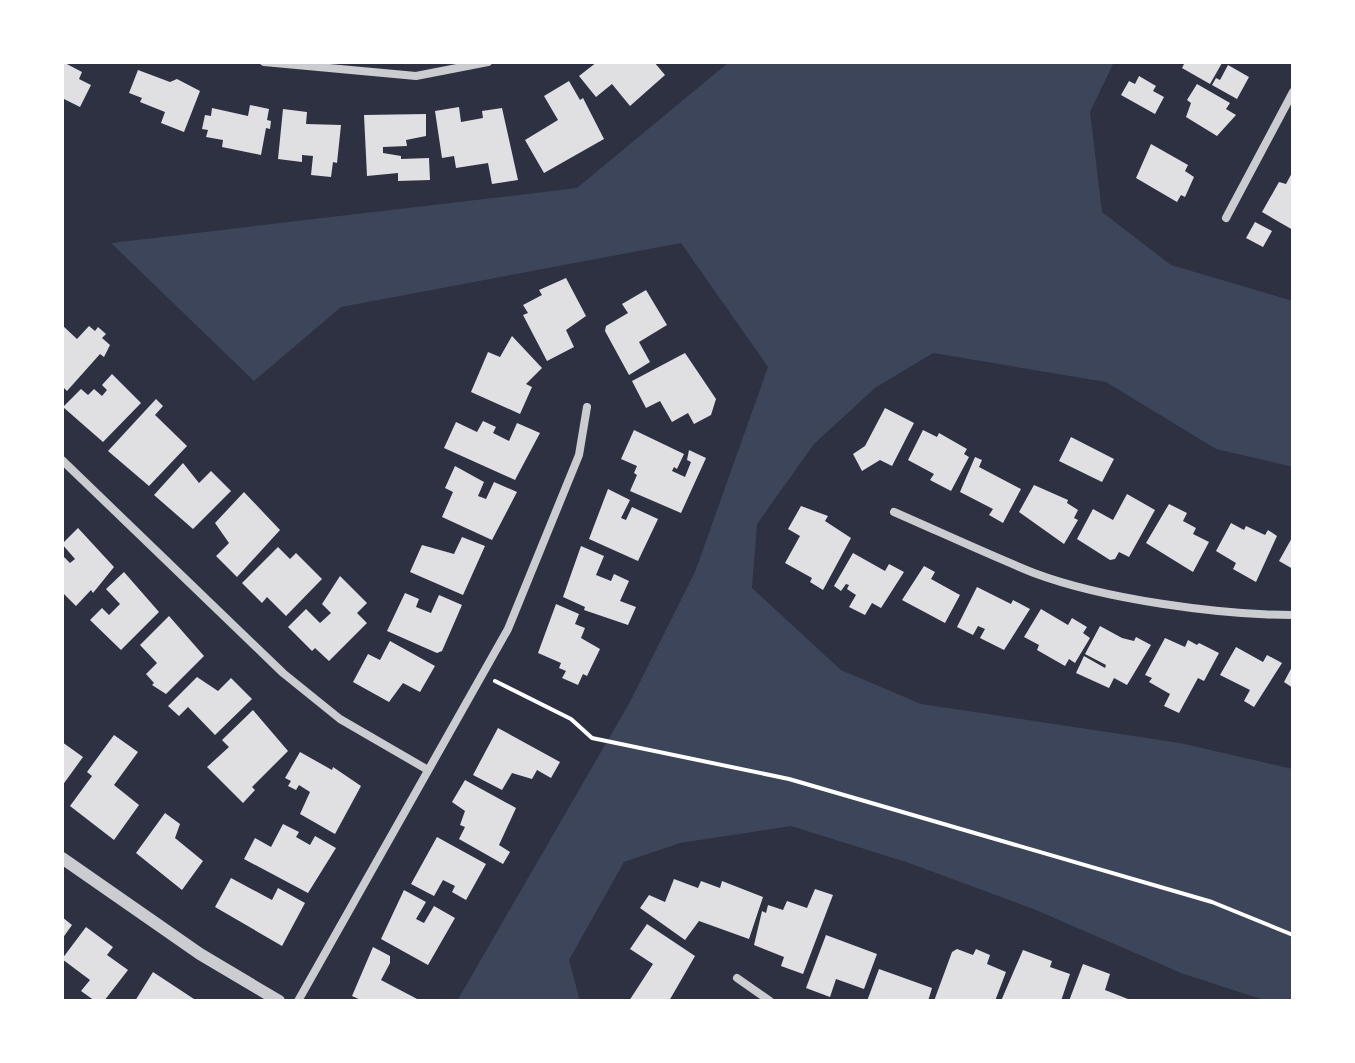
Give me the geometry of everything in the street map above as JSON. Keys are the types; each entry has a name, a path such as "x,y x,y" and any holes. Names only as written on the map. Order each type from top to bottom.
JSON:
{"street":[{"path":"264,62 416,76 488,62"},
{"path":"1226,218 1289,110 1293,92"},
{"path":"298,1001 508,629 579,455 587,407"},
{"path":"62,460 283,673 340,719 428,770"},
{"path":"894,512 1036,573 1101,593 1262,615 1293,615"},
{"path":"62,858 200,954 279,1001"},
{"path":"737,978 770,1001"}],"path":[{"path":"482,675 571,719 592,738 789,779 1212,902 1293,935"}],"shaded area":[{"path":"729,62 1114,62 1090,112 1102,212 1171,265 1293,301 1293,467 1216,449 1106,382 933,353 875,388 814,444 757,524 752,588 841,670 921,704 1180,743 1293,769 1293,1001 1267,1001 1181,973 1036,910 909,863 791,826 680,843 624,862 569,960 580,1001 457,1001 631,700 695,572 768,367 681,243 341,307 254,381 111,243 577,188"}],"building":[{"path":"63,62 82,72 79,79 91,85 80,107 62,98"},
{"path":"597,62 654,62 665,75 630,106 612,84 596,97 579,76"},
{"path":"1185,62 1222,63 1210,84 1182,68"},
{"path":"1228,65 1249,77 1237,99 1212,85 1216,78 1220,80"},
{"path":"138,70 170,82 177,79 200,91 184,132 161,123 165,112 140,102 142,98 129,93"},
{"path":"1139,76 1156,86 1153,91 1164,97 1155,114 1121,95 1129,81 1135,84"},
{"path":"569,81 580,100 583,98 604,139 544,173 525,140 558,120 544,96"},
{"path":"1197,84 1230,103 1226,109 1236,115 1217,136 1186,117 1191,103 1187,100"},
{"path":"250,105 269,109 267,120 271,121 270,129 266,128 261,155 222,147 223,140 206,137 208,130 202,129 205,115 211,116 212,108 248,116"},
{"path":"459,107 461,122 483,118 482,111 502,108 518,180 492,184 488,163 456,168 454,156 442,158 435,111"},
{"path":"283,109 307,112 306,124 341,125 337,163 333,162 331,177 311,175 313,156 302,155 302,162 278,159"},
{"path":"426,114 426,136 406,140 407,146 383,147 383,153 401,156 401,159 429,158 430,180 398,181 398,173 367,176 364,115"},
{"path":"1151,144 1188,165 1185,171 1194,177 1185,197 1181,195 1177,202 1136,178"},
{"path":"1293,171 1293,230 1262,212 1279,182 1286,184"},
{"path":"1255,222 1272,231 1263,247 1246,238"},
{"path":"566,278 586,316 566,330 574,347 547,361 523,315 528,313 523,305 542,295 539,290"},
{"path":"646,290 667,325 639,342 650,362 629,375 605,331 606,326 628,313 622,304"},
{"path":"62,325 77,339 89,326 95,331 98,327 106,334 102,338 110,345 104,357 100,354 67,391 62,386"},
{"path":"512,336 542,368 526,384 532,387 520,414 471,392 488,352 500,357"},
{"path":"685,353 716,399 711,415 694,424 688,413 672,422 660,401 646,408 632,381"},
{"path":"112,374 141,403 103,442 63,407 81,389 88,395 94,389 102,396 107,390 102,385"},
{"path":"156,399 163,406 155,415 187,446 149,486 108,451"},
{"path":"885,408 914,423 892,466 880,460 862,471 853,454 865,446"},
{"path":"483,421 496,427 493,433 509,441 517,423 540,433 515,480 444,448 456,422 477,432"},
{"path":"634,430 684,454 677,469 674,467 672,471 685,477 691,462 687,460 689,450 706,458 681,513 630,491 637,475 634,473 637,466 621,459"},
{"path":"923,430 937,437 939,433 967,449 964,454 969,457 951,491 930,480 934,474 908,460"},
{"path":"1071,437 1114,459 1102,482 1059,461"},
{"path":"975,457 982,460 979,467 1021,489 1003,523 989,515 993,509 960,492"},
{"path":"183,463 199,483 211,471 231,491 193,529 154,495"},
{"path":"455,466 484,482 478,496 486,499 494,482 517,492 492,540 442,517 453,492 445,488"},
{"path":"1034,485 1068,500 1067,503 1078,510 1074,518 1078,520 1064,544 1019,512"},
{"path":"608,489 630,500 621,518 626,520 632,507 658,519 638,561 589,539"},
{"path":"244,492 280,530 237,577 216,556 229,543 215,523"},
{"path":"1127,494 1155,510 1129,557 1119,552 1115,559 1110,560 1077,539 1093,509 1113,520"},
{"path":"1169,504 1187,513 1183,521 1196,528 1193,534 1209,542 1193,572 1146,543"},
{"path":"801,506 828,516 825,521 851,538 823,590 810,582 812,578 785,563 800,536 788,529"},
{"path":"1231,523 1265,535 1268,530 1277,536 1256,582 1233,569 1236,563 1216,551"},
{"path":"78,528 114,567 93,593 91,590 76,606 62,592 62,555 70,563 75,559 62,544"},
{"path":"1293,536 1293,569 1279,561"},
{"path":"462,537 485,546 463,595 410,572 422,545 454,554"},
{"path":"581,546 604,556 596,575 611,581 614,574 629,581 620,601 636,607 628,625 584,610 585,607 563,597"},
{"path":"278,547 290,559 296,553 322,579 286,616 267,597 262,603 242,583"},
{"path":"853,553 885,571 889,564 904,572 881,608 872,603 865,615 849,607 856,595 847,589 849,585 846,584 841,591 834,586"},
{"path":"924,566 935,572 931,579 960,595 945,623 902,600"},
{"path":"124,572 159,612 121,650 90,620 102,608 109,615 120,604 106,589"},
{"path":"340,576 367,603 357,613 367,623 329,661 315,648 312,651 288,627 306,609 320,623 331,613 322,604"},
{"path":"977,587 1011,604 1013,600 1030,609 1004,650 980,638 985,629 978,626 973,635 957,627"},
{"path":"405,593 419,599 416,607 431,613 439,595 462,605 442,651 437,653 387,631"},
{"path":"556,604 579,614 575,624 585,628 581,638 600,649 587,676 583,674 578,685 562,678 566,671 559,668 561,663 538,653"},
{"path":"1041,609 1068,625 1072,618 1087,627 1083,633 1090,638 1075,663 1069,659 1065,666 1037,650 1039,645 1024,637"},
{"path":"169,616 204,656 166,694 152,685 154,683 146,674 157,663 140,645"},
{"path":"1100,626 1122,638 1134,641 1136,637 1151,645 1127,685 1114,678 1109,688 1076,673 1084,656 1105,668 1106,665 1085,654"},
{"path":"1165,638 1185,647 1188,640 1197,645 1199,643 1219,653 1204,681 1198,678 1179,713 1164,706 1170,694 1149,682 1152,678 1145,675"},
{"path":"390,641 435,666 420,692 403,683 389,702 353,682 368,654 380,660"},
{"path":"1236,647 1263,662 1267,655 1282,663 1254,707 1244,701 1250,690 1220,675"},
{"path":"1293,665 1293,688 1284,682"},
{"path":"197,677 218,691 231,678 252,699 215,735 188,707 179,716 168,706"},
{"path":"253,710 288,751 252,787 255,790 243,803 207,767 229,747 222,740"},
{"path":"498,728 560,762 551,778 537,770 532,779 512,773 502,790 473,775"},
{"path":"114,735 138,752 114,785 139,805 114,840 70,806 92,776 87,772"},
{"path":"62,742 83,757 62,786"},
{"path":"300,752 332,770 333,767 361,786 335,834 300,814 310,792 299,785 296,790 288,786 291,781 285,778"},
{"path":"465,780 516,808 499,845 510,852 503,864 459,839 465,827 460,825 465,811 452,802"},
{"path":"165,813 180,824 175,838 203,861 182,890 136,853"},
{"path":"283,824 299,832 296,837 310,845 315,836 336,848 308,893 244,859 255,838 271,847"},
{"path":"437,837 486,864 466,900 452,892 455,886 443,880 434,896 411,884"},
{"path":"231,878 272,900 278,888 305,903 282,946 215,907"},
{"path":"674,879 698,888 701,881 720,888 722,881 763,897 749,939 699,921 685,940 640,908 649,895 665,902"},
{"path":"815,889 833,895 803,974 781,966 784,957 754,945 762,911 766,913 768,905 783,910 787,901 807,908"},
{"path":"404,890 426,902 416,919 424,923 434,906 455,918 428,965 381,939"},
{"path":"62,917 72,925 62,939"},
{"path":"647,924 695,956 669,1001 629,1001 653,964 630,949"},
{"path":"86,927 113,947 107,955 128,970 104,1001 95,1001 81,991 90,980 62,959"},
{"path":"826,935 877,954 864,989 836,979 830,997 806,988"},
{"path":"373,947 390,956 390,963 381,980 421,1001 363,1001 352,996"},
{"path":"957,949 973,955 976,949 990,955 987,964 1006,972 995,1001 934,1001 952,952"},
{"path":"1023,950 1052,961 1050,967 1070,974 1061,1001 1001,1001"},
{"path":"1083,964 1110,974 1105,990 1133,1001 1069,1001"},
{"path":"879,969 932,988 928,1001 867,1001"},
{"path":"153,972 197,1001 135,1001"}]}
